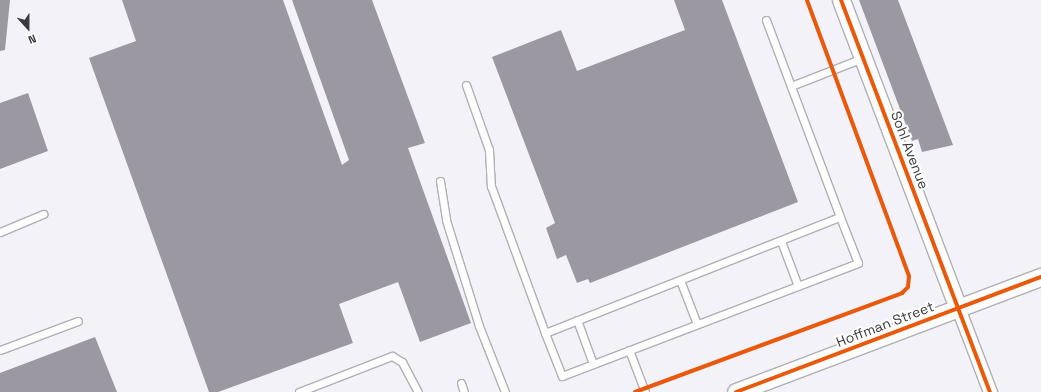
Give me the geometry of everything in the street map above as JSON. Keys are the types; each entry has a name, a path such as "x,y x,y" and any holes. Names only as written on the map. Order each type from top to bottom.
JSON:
{"street":[{"name":"Sohl Avenue","path":"841,0 958,308"},
{"name":"Hoffman Street","path":"736,392 757,388 958,308 1041,277"},
{"path":"958,308 990,392"}],"lane":[{"path":"466,86 489,150 491,186 562,376 858,263 766,20"},
{"path":"791,86 863,58"},
{"path":"440,181 446,220 479,326 504,392"},
{"path":"0,232 43,214"},
{"path":"545,333 840,217"},
{"path":"781,241 798,286"},
{"path":"680,280 697,324"},
{"path":"577,320 593,364"},
{"path":"0,350 78,321"},
{"path":"629,350 645,392"},
{"path":"299,392 392,356 402,362 418,392"},
{"path":"461,383 464,392"}],"building":[{"path":"0,0 10,0 5,50 0,51"},
{"path":"122,0 283,0 342,165 349,160 292,0 372,0 425,143 408,148 471,323 420,342 398,282 339,304 353,343 218,392 209,392 89,58 136,41"},
{"path":"674,0 722,0 798,202 590,283 588,279 577,283 566,255 557,259 546,228 555,223 492,57 561,30 577,71 685,30"},
{"path":"859,0 898,0 953,145 922,152 918,139 912,141"},
{"path":"28,93 48,151 0,169 0,103"},
{"path":"95,337 117,392 0,392 0,373"}],"cycle path":[{"path":"635,392 902,293 908,287 909,276 807,0"},
{"path":"841,0 990,392"},
{"path":"736,392 1041,277"}]}
